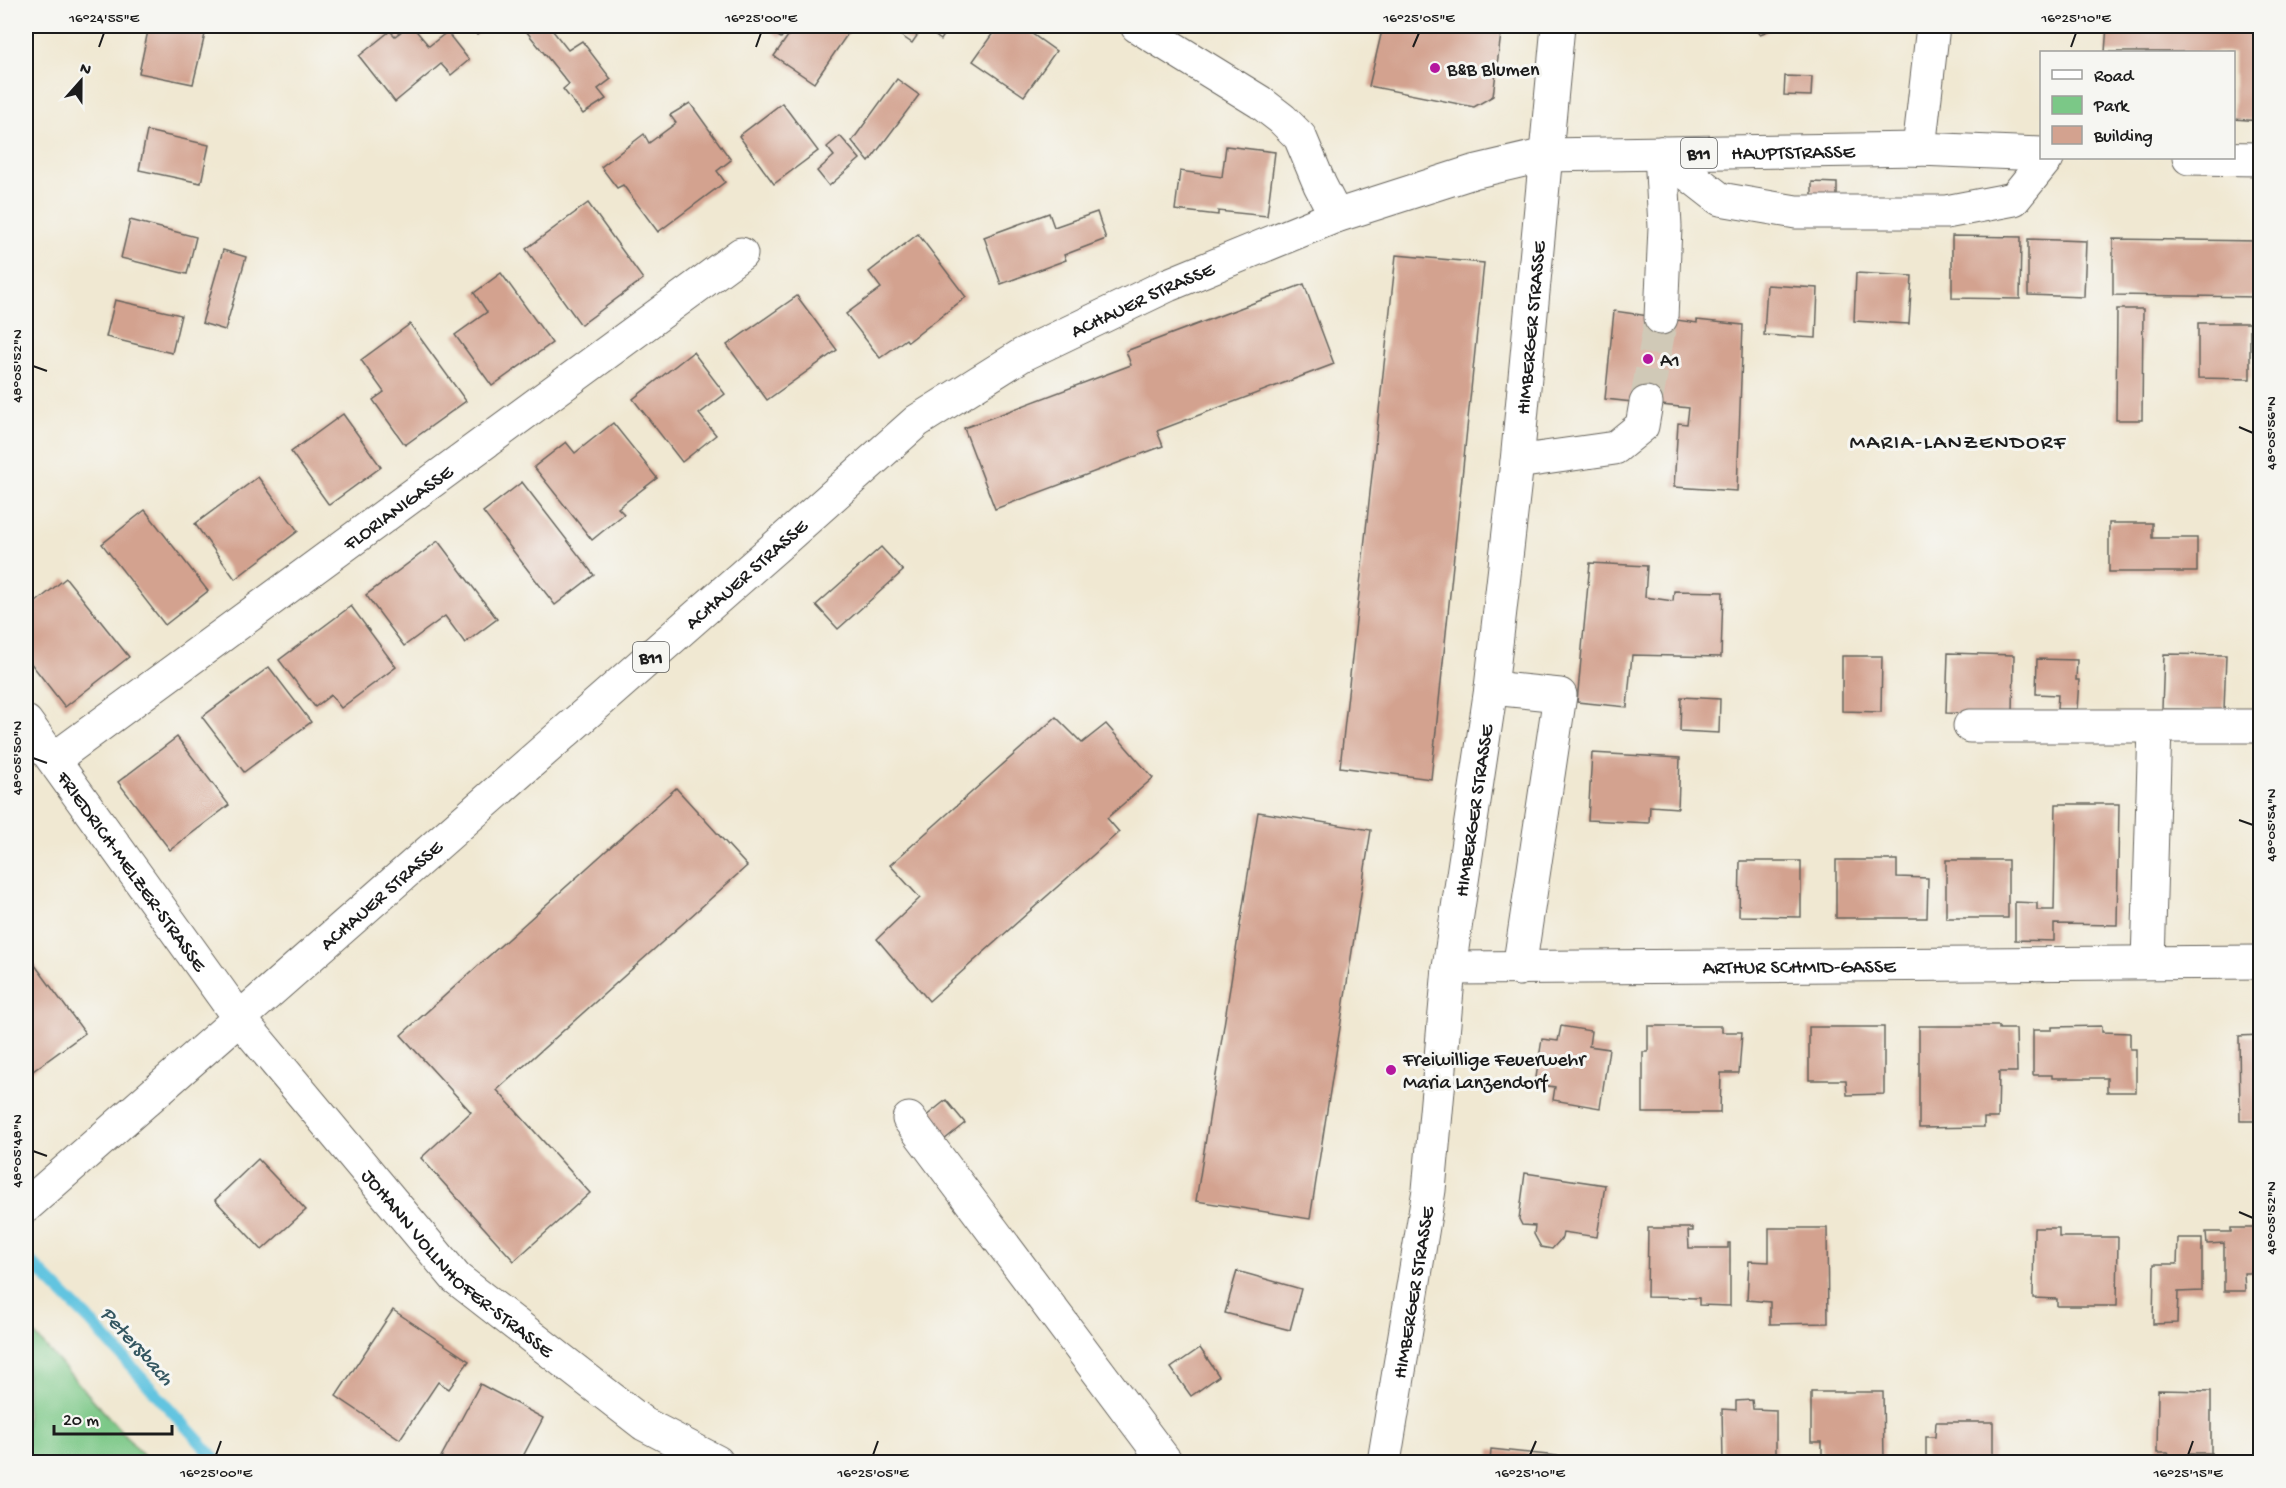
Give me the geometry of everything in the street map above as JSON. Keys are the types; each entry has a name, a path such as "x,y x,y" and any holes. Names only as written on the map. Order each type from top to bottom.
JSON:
{"street":[{"path":"1137,26 1260,102 1282,119 1300,137 1336,216"},
{"name":"HIMBERGER STRASSE","path":"1384,1462 1429,1190 1449,968 1491,688 1517,462 1558,26"},
{"path":"1919,149 1933,26"},
{"name":"HAUPTSTRASSE","path":"1545,155 1919,149 2040,154"},
{"path":"1661,153 1720,199 1796,212 1946,212 2014,199 2046,159"},
{"path":"1661,153 1665,227 1661,318"},
{"name":"ACHAUER STRASSE","path":"28,1204 917,421 1022,355 1168,285 1336,216 1473,172 1545,155"},
{"path":"2235,159 2260,159"},
{"name":"FLORIANIGASSE","path":"54,759 741,254"},
{"path":"1517,462 1615,448 1642,426 1646,403"},
{"path":"1491,688 1560,695 1519,969"},
{"name":"FRIEDRICH-MELZER-STRASSE","path":"26,722 239,1018"},
{"path":"1970,726 2260,726"},
{"path":"2148,962 2155,727"},
{"name":"ARTHUR SCHMID-GASSE","path":"1449,968 2260,962"},
{"name":"JOHANN VOLLNHOFER-STRASSE","path":"239,1018 456,1278 644,1424 717,1462"},
{"path":"909,1119 1166,1462"}],"green space":[{"path":"27,1326 149,1462 26,1462"}],"building":[{"path":"149,26 207,26 193,84 139,73"},
{"path":"412,26 429,46 447,32 469,60 451,75 441,64 395,102 359,56 390,31 395,36"},
{"path":"470,26 490,26 477,35"},
{"path":"522,26 549,26 568,50 582,41 611,79 598,89 606,99 583,114 563,89 569,84"},
{"path":"762,26 790,26 781,38"},
{"path":"795,26 853,26 814,83 774,56"},
{"path":"889,26 950,26 941,40 923,27 912,43"},
{"path":"998,26 1021,26 1056,51 1024,96 973,61"},
{"name":"B&B Blumen","path":"1383,26 1502,26 1493,96 1474,107 1369,86"},
{"path":"1755,26 1780,26 1760,34"},
{"path":"2107,26 2260,26 2260,121 2235,119 2235,51 2105,51"},
{"path":"1785,76 1812,77 1811,96 1784,95"},
{"path":"897,79 919,95 869,162 852,141"},
{"path":"690,103 731,160 717,171 725,182 658,232 623,185 617,188 601,167 644,134 649,143 676,123 670,115"},
{"path":"782,103 818,151 774,184 739,136"},
{"path":"147,131 209,145 201,183 139,170"},
{"path":"840,136 860,159 829,186 817,171 834,156 827,147"},
{"path":"1226,146 1275,152 1267,216 1218,211 1218,215 1175,210 1180,171 1222,177"},
{"path":"1812,182 1837,183 1837,197 1812,197"},
{"path":"588,203 643,279 581,325 526,249"},
{"path":"1097,212 1106,239 1064,255 1066,260 1001,284 984,237 1049,213 1054,227"},
{"path":"130,220 196,237 187,274 121,258"},
{"path":"918,234 966,297 908,342 906,339 880,358 846,314 881,288 869,272"},
{"path":"1952,236 2021,237 2020,299 1952,298"},
{"path":"2028,239 2086,241 2084,297 2028,295"},
{"path":"2113,239 2260,241 2260,297 2113,295"},
{"path":"223,250 246,257 225,330 202,323"},
{"path":"1396,255 1484,263 1431,779 1340,767"},
{"path":"501,273 552,343 492,386 455,335 487,312 474,293"},
{"path":"1856,273 1912,276 1909,324 1854,321"},
{"path":"1304,284 1334,364 1157,431 1163,446 995,509 964,428 1131,365 1126,351"},
{"path":"1767,285 1818,288 1816,338 1764,335"},
{"path":"797,296 837,350 767,400 727,345"},
{"path":"115,300 181,315 172,353 106,337"},
{"path":"2117,309 2143,309 2142,420 2116,420"},
{"path":"1614,311 1697,323 1697,320 1743,325 1737,491 1674,487 1678,423 1687,424 1689,408 1605,399"},
{"path":"2198,323 2250,323 2250,379 2198,378"},
{"path":"410,324 466,401 405,445 373,400 384,392 361,360"},
{"path":"693,352 725,394 699,414 716,435 682,462 633,399"},
{"path":"343,414 381,467 329,505 291,452"},
{"path":"613,423 657,478 618,508 624,514 592,540 534,467 566,442 575,453"},
{"path":"258,477 298,531 235,579 195,524"},
{"path":"522,482 594,575 555,605 483,512"},
{"path":"145,510 208,591 165,625 102,544"},
{"path":"2109,523 2152,523 2152,538 2197,538 2197,572 2109,572"},
{"path":"438,541 497,619 465,643 445,616 404,646 366,595"},
{"path":"881,547 903,571 838,629 816,605"},
{"path":"1590,563 1647,566 1645,597 1673,601 1674,591 1723,592 1721,657 1632,655 1627,707 1577,702"},
{"path":"66,578 129,657 65,707 26,657 26,610"},
{"path":"351,606 396,667 341,708 331,695 315,707 279,660"},
{"path":"1948,653 2014,655 2013,715 1946,713"},
{"path":"2164,654 2226,655 2224,710 2162,709"},
{"path":"1842,656 1882,656 1881,712 1842,711"},
{"path":"2037,659 2077,660 2076,680 2079,680 2077,709 2057,709 2058,695 2036,694"},
{"path":"269,667 311,722 244,772 202,717"},
{"path":"1681,697 1720,699 1719,733 1680,731"},
{"path":"1056,717 1082,743 1106,724 1153,778 1107,818 1119,832 929,1001 877,939 920,898 890,865"},
{"path":"177,737 229,805 170,850 118,782"},
{"path":"1592,753 1680,758 1678,808 1650,806 1649,823 1588,820"},
{"path":"676,788 747,866 497,1090 590,1193 514,1261 421,1158 471,1112 401,1035"},
{"path":"2056,804 2119,804 2117,925 2054,924 2054,941 2015,940 2015,902 2037,903 2037,910 2054,910"},
{"path":"1258,812 1371,830 1310,1219 1196,1201"},
{"path":"1836,860 1897,860 1897,877 1928,878 1927,918 1836,918"},
{"path":"1946,860 2008,860 2008,918 1946,918"},
{"path":"1740,861 1801,861 1801,917 1739,916"},
{"path":"26,953 85,1033 26,1076"},
{"path":"1561,1026 1591,1031 1589,1046 1609,1049 1600,1108 1553,1100 1555,1087 1535,1084 1542,1039 1558,1041"},
{"path":"1648,1026 1722,1026 1722,1032 1742,1032 1739,1073 1721,1073 1720,1113 1643,1113 1643,1052 1648,1052"},
{"path":"1919,1026 1999,1026 1999,1029 2016,1029 2017,1072 1999,1072 1998,1118 1984,1118 1984,1127 1919,1128"},
{"path":"2102,1026 2102,1032 2130,1033 2130,1049 2136,1049 2136,1092 2107,1092 2107,1078 2052,1078 2052,1075 2033,1075 2033,1030 2052,1030 2052,1027"},
{"path":"1809,1027 1884,1027 1884,1094 1847,1095 1846,1080 1809,1080"},
{"path":"2260,1035 2260,1121 2240,1121 2239,1036"},
{"path":"946,1100 965,1123 944,1140 925,1117"},
{"path":"258,1159 306,1210 262,1250 215,1200"},
{"path":"1525,1173 1605,1185 1597,1237 1563,1232 1562,1238 1552,1249 1541,1247 1534,1234 1535,1226 1522,1225 1519,1219"},
{"path":"1648,1228 1693,1228 1693,1231 1688,1231 1689,1248 1728,1248 1728,1243 1730,1243 1730,1306 1699,1305 1699,1298 1647,1297"},
{"path":"1769,1228 1827,1228 1828,1323 1770,1324 1770,1302 1747,1300 1749,1261 1769,1262"},
{"path":"2034,1228 2059,1228 2059,1237 2118,1237 2117,1306 2057,1306 2057,1299 2033,1298"},
{"path":"2231,1228 2260,1228 2260,1273 2244,1273 2245,1291 2224,1291 2224,1243 2207,1244 2206,1232 2231,1232"},
{"path":"2178,1238 2202,1238 2202,1291 2178,1292 2177,1323 2153,1324 2154,1264 2177,1264"},
{"path":"1237,1271 1301,1289 1290,1330 1225,1313"},
{"path":"393,1310 469,1361 449,1389 438,1382 400,1439 336,1396"},
{"path":"1200,1348 1219,1376 1191,1396 1171,1368"},
{"path":"480,1384 543,1418 520,1462 450,1462 441,1457"},
{"path":"2158,1390 2211,1391 2211,1453 2190,1453 2185,1462 2173,1462 2168,1453 2157,1453"},
{"path":"1811,1392 1883,1392 1884,1462 1822,1462 1822,1442 1811,1442"},
{"path":"1752,1400 1753,1409 1776,1410 1776,1462 1723,1462 1722,1409 1736,1410 1736,1401"},
{"path":"1936,1422 1993,1422 1993,1462 1926,1462 1926,1437 1935,1437"},
{"path":"1491,1449 1557,1456 1556,1462 1490,1462"}],"waterway":[{"name":"Petersbach","path":"26,1257 90,1321 218,1462"}],"tunnel":[{"path":"1646,403 1661,318"}],"place":[{"name":"B&B Blumen","path":"1435,68"},
{"name":"A1","path":"1648,359"},
{"name":"Freiwillige Feuerwehr Maria Lanzendorf","path":"1391,1070"}],"district":[{"name":"MARIA-LANZENDORF","path":"1958,440"}]}
